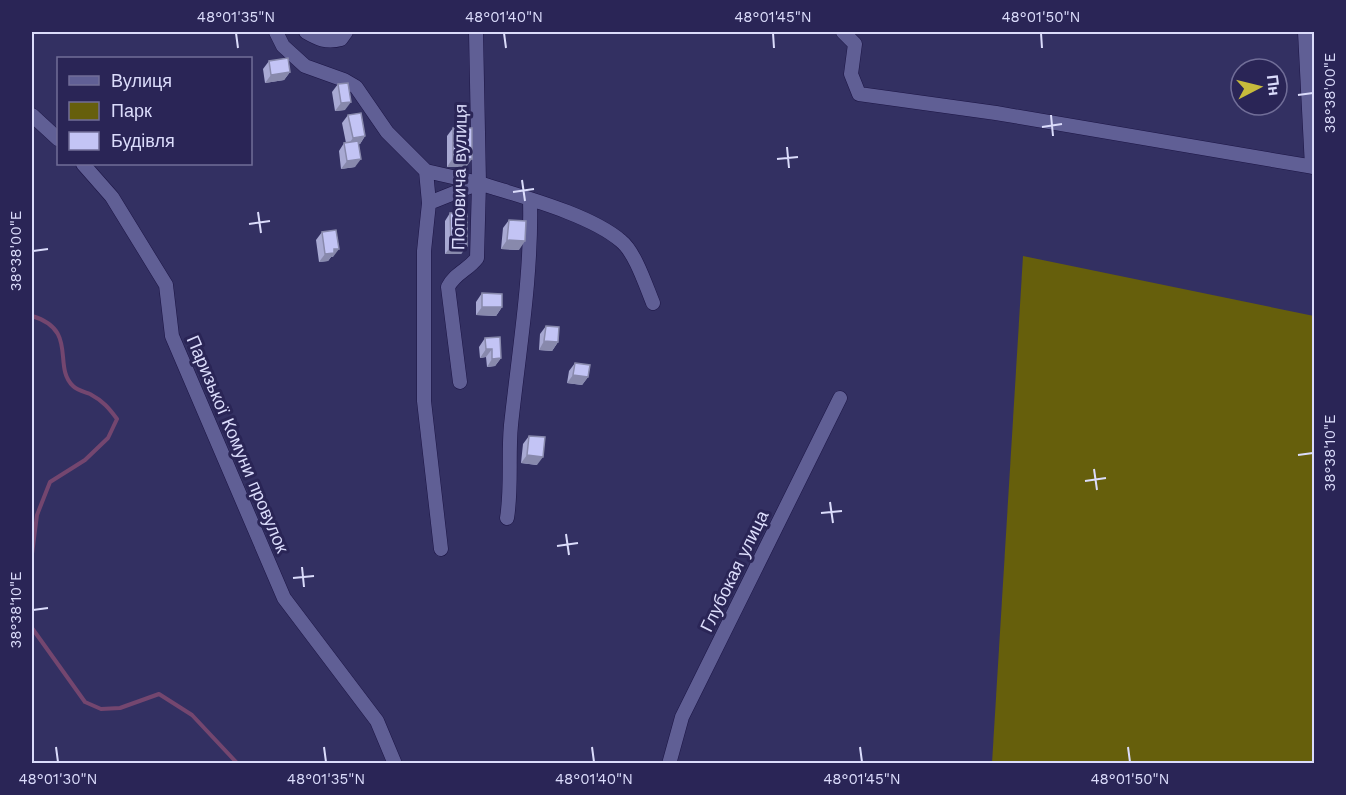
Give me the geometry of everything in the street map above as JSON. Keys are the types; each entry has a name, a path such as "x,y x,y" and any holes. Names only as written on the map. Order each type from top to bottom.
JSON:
{"street":[{"path":"276,32 283,46 305,66 344,80 356,87 387,132 426,171 479,183 530,200 591,224 622,242 640,272 653,303"},
{"path":"306,32 325,41 341,39 346,32"},
{"name":"Поповича вулиця","path":"460,382 448,287 453,276 470,268 477,258 479,183 476,32"},
{"path":"843,32 855,44 851,74 859,94 996,112 1313,167 1305,32"},
{"path":"32,116 57,139"},
{"name":"Паризької Комуни провулок","path":"84,165 112,197 166,285 172,336 284,598 377,721 395,764"},
{"path":"426,171 429,203 424,252 424,401 441,549"},
{"path":"429,203 479,183"},
{"path":"507,518 510,500 509,451 529,260 530,200"},
{"name":"Глубокая улица","path":"669,764 682,717 840,398"}],"green space":[{"path":"1023,256 1314,316 1314,763 992,763"}],"building":[{"path":"288,58 290,72 271,75 269,61"},
{"path":"348,83 351,102 341,103 338,84"},
{"path":"361,113 365,136 353,138 348,115"},
{"path":"453,128 472,128 472,159 453,158"},
{"path":"358,141 361,159 347,161 344,143"},
{"path":"450,213 467,213 467,246 451,246"},
{"path":"509,220 526,221 525,241 507,240"},
{"path":"336,230 339,249 334,249 334,253 325,254 322,232"},
{"path":"482,293 502,294 502,307 482,307"},
{"path":"546,326 559,327 558,342 544,341"},
{"path":"500,337 501,358 492,359 492,349 486,349 485,338"},
{"path":"575,363 590,365 588,377 573,375"},
{"path":"529,436 545,437 543,457 527,455"}],"waterway":[{"path":"32,316 46,322 55,330 60,339 64,369 73,386 99,399 117,419 108,438 85,460 50,482 37,515 32,554"},
{"path":"32,628 85,702 101,709 120,708 159,694 192,715 238,764"}]}
